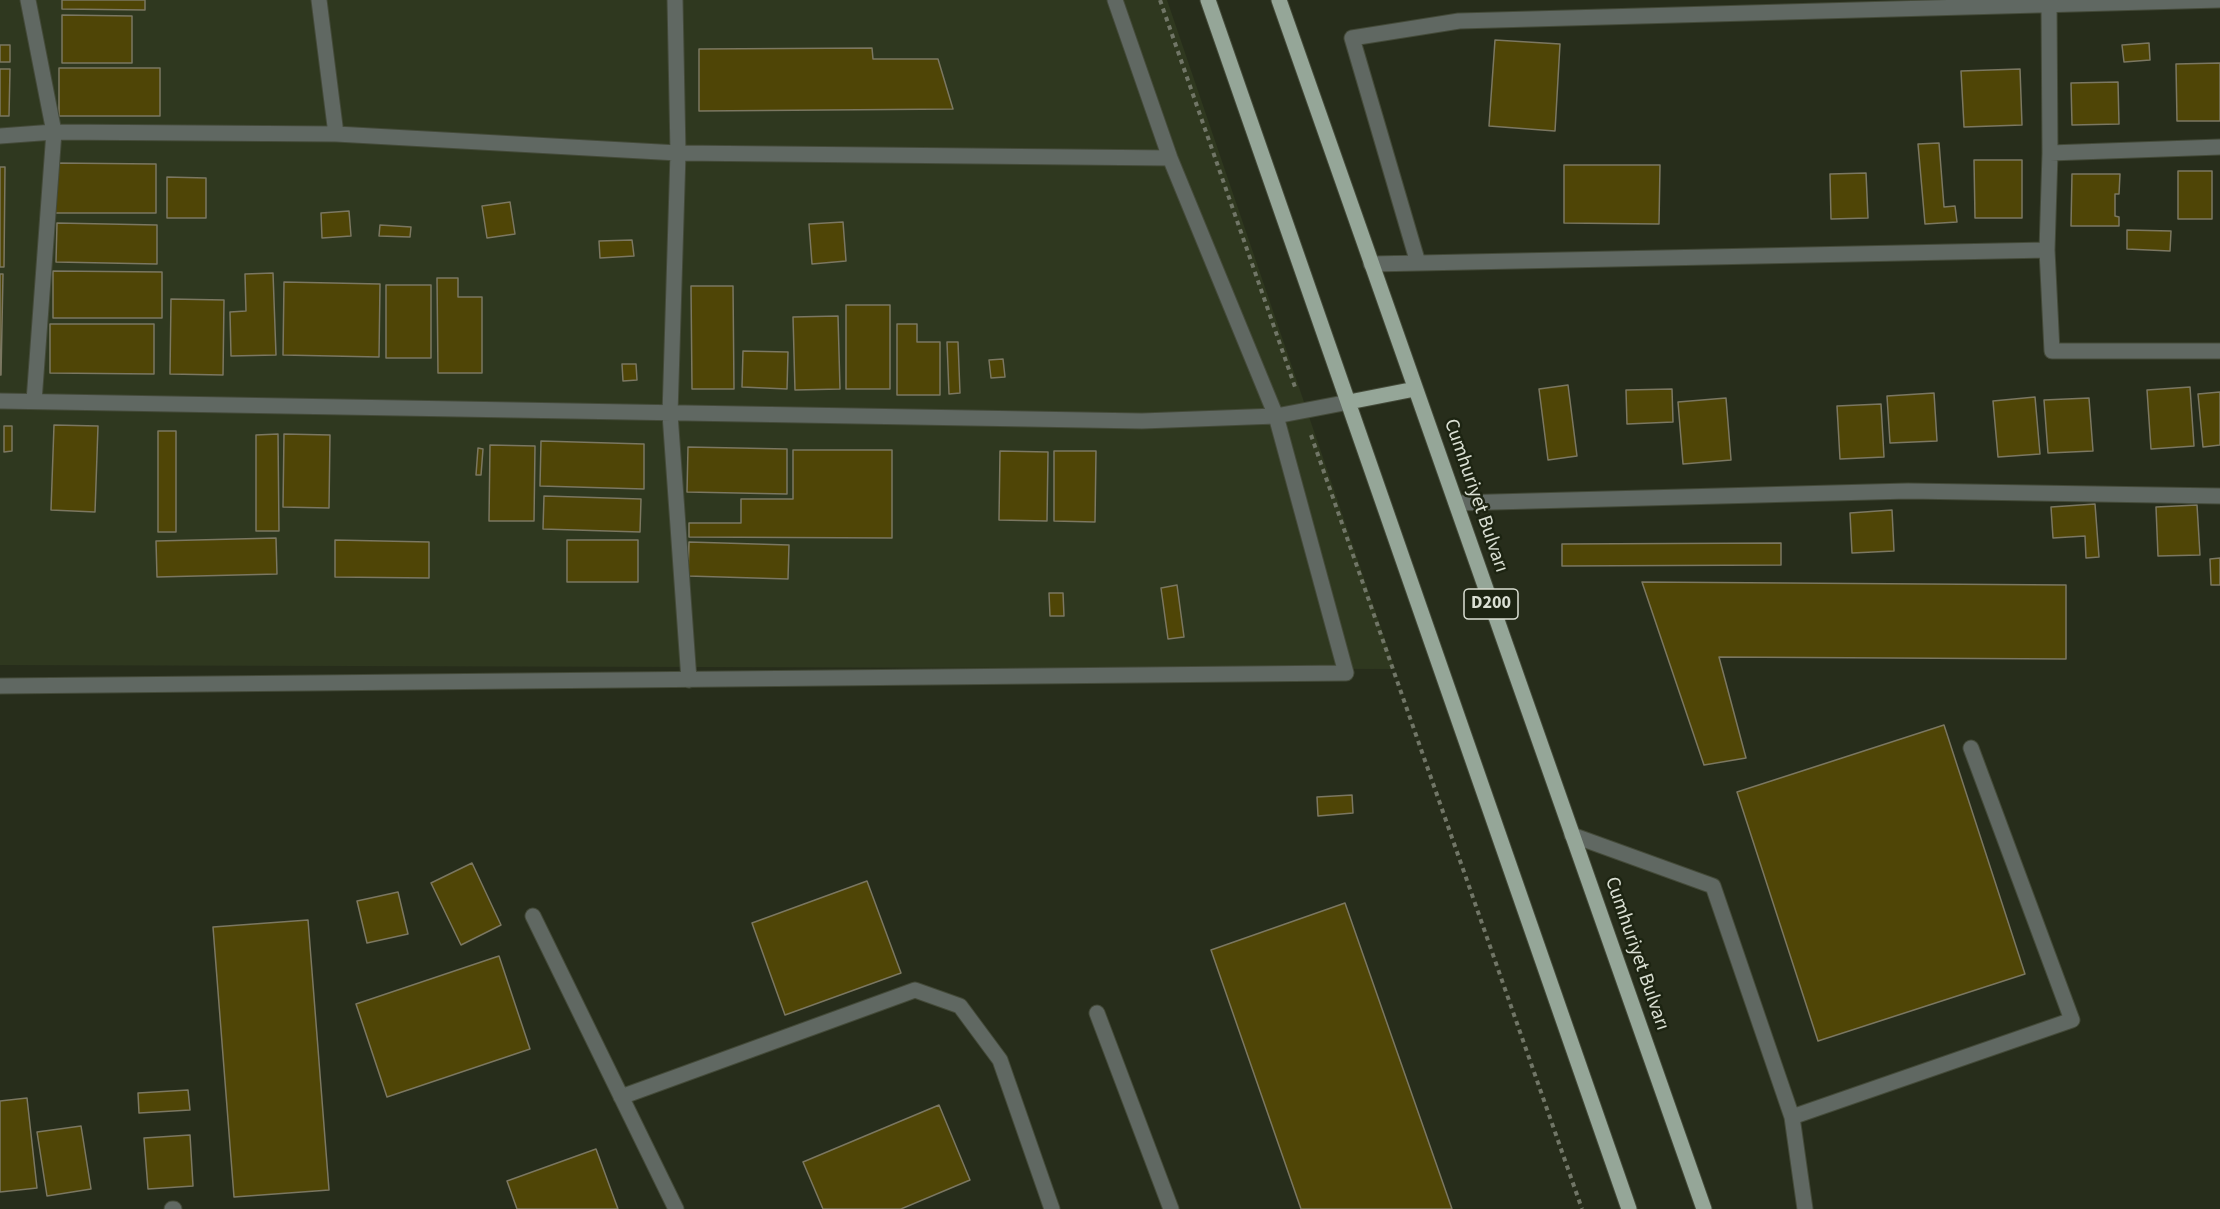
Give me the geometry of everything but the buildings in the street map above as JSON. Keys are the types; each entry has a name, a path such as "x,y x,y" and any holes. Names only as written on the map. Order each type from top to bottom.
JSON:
{"main road":[{"path":"1208,0 1629,1209"},
{"name":"Cumhuriyet Bulvarı","path":"1279,0 1704,1209"},
{"path":"1349,402 1415,389"}],"street":[{"path":"28,0 54,132 34,401"},
{"path":"318,0 336,134"},
{"path":"675,0 678,153 670,414 689,680"},
{"path":"0,686 1346,673 1276,416 1170,158 1115,0"},
{"path":"1418,263 1352,38 1459,21 2219,0"},
{"path":"2049,4 2050,153 2047,250 2052,351 2220,351"},
{"path":"0,136 54,132 336,134 678,153 1170,158"},
{"path":"2050,153 2220,147"},
{"path":"1371,264 2047,250"},
{"path":"0,401 1142,422 1276,416 1349,402"},
{"path":"1456,503 1908,492 2220,496"},
{"path":"1792,1118 2072,1020 1971,748"},
{"path":"1572,835 1713,886 1792,1118 1805,1209"},
{"path":"533,916 676,1209"},
{"path":"621,1097 915,990 960,1006 1000,1060 1052,1209"},
{"path":"1097,1013 1171,1209"}],"path":[{"path":"1160,0 1292,378"},
{"path":"1327,485 1582,1209"}],"shaded area":[{"path":"0,0 1167,0 1395,669 0,665"}]}
